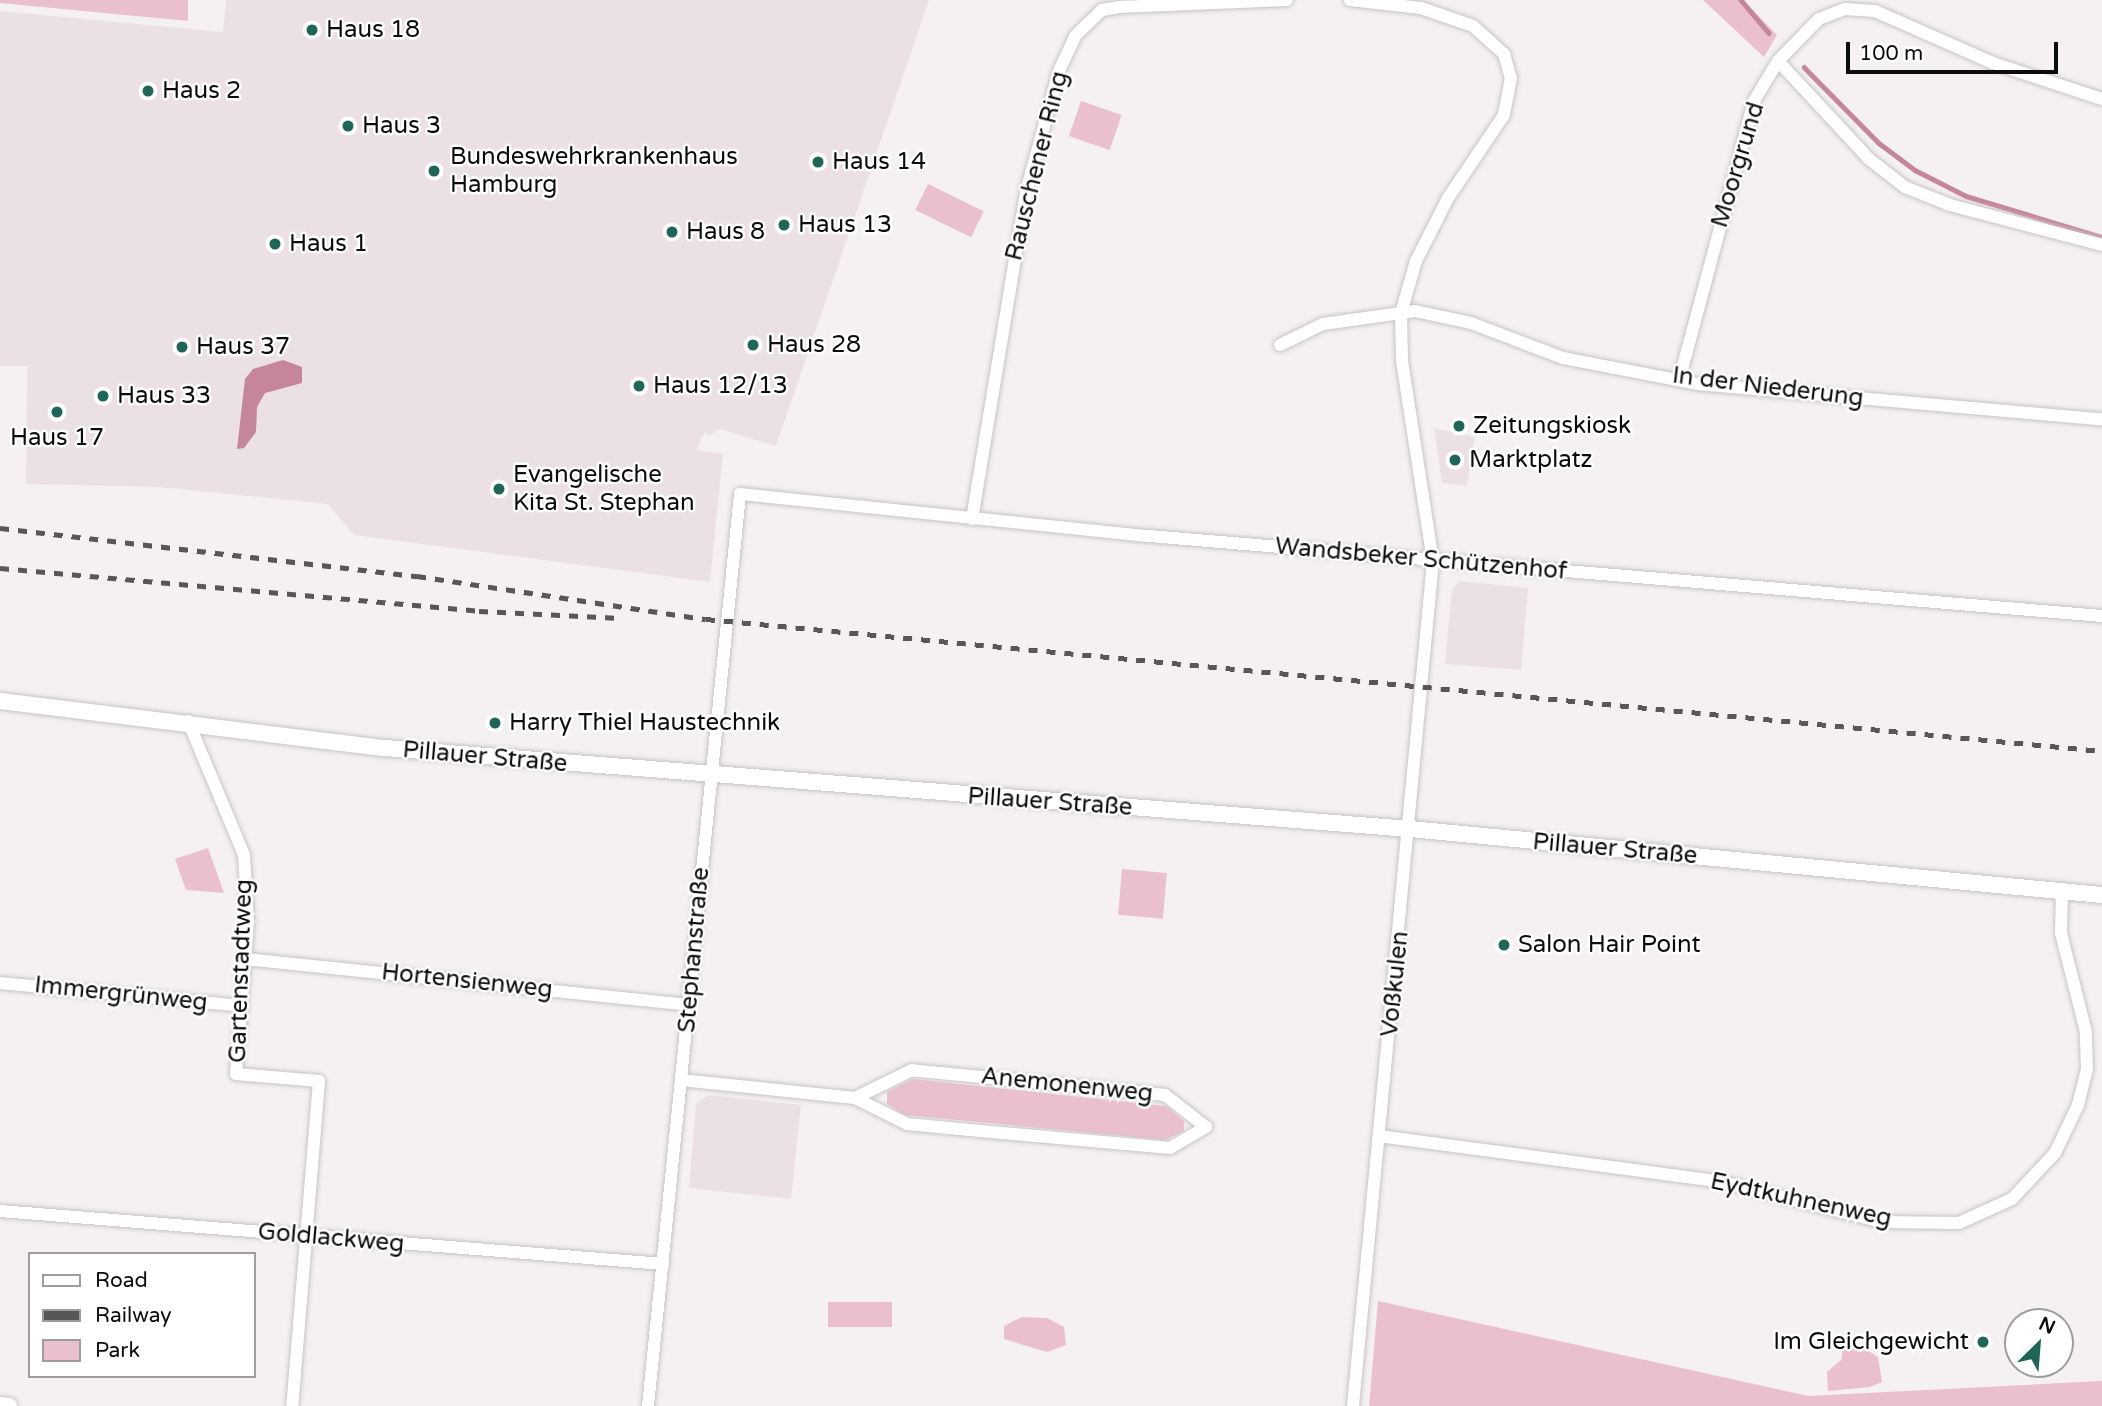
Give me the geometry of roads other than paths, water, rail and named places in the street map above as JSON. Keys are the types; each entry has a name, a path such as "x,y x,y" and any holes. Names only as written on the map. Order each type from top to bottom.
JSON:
{"street":[{"name":"Rauschener Ring","path":"972,519 1027,188 1059,71 1075,36 1102,10 1119,7 1287,0"},
{"path":"1350,0 1421,8 1473,26 1504,54 1511,78 1504,115 1448,198 1416,261 1401,313 1402,361 1433,561"},
{"name":"Moorgrund","path":"1680,377 1754,101 1778,61 1819,19 1845,9 1875,11 1993,64 2102,99"},
{"path":"1778,61 1869,159 1905,187 1950,205 2102,246"},
{"name":"In der Niederung","path":"1401,313 1415,312 1471,323 1563,358 1680,377 1698,384 2102,419"},
{"path":"1280,345 1323,324 1401,313"},
{"name":"Wandsbeker Schützenhof","path":"740,495 1433,561 2102,616"},
{"name":"Stephanstraße","path":"649,1406 740,495"},
{"name":"Voßkulen","path":"1353,1406 1410,829 1433,561"},
{"name":"Pillauer Straße","path":"0,701 188,722 263,735 710,777 1410,829 2102,895"},
{"name":"Gartenstadtweg","path":"188,722 244,855 245,959 236,1074 319,1081 292,1406"},
{"name":"Eydtkuhnenweg","path":"1379,1136 1718,1181 1882,1222 1959,1223 2012,1199 2055,1153 2078,1105 2087,1069 2086,1032 2061,933 2062,891"},
{"name":"Hortensienweg","path":"245,959 689,1005"},
{"name":"Immergrünweg","path":"0,982 242,1006"},
{"name":"Anemonenweg","path":"681,1080 855,1098 907,1124 1170,1147 1206,1128 1165,1095 912,1070 855,1098"},
{"name":"Goldlackweg","path":"0,1211 663,1264"},
{"path":"0,1405 9,1406"}],"waterway":[{"path":"1741,0 1769,33"},
{"path":"1804,67 1879,143 1915,170 1966,196 2102,237"}],"railway":[{"path":"0,528 417,576 706,619 2102,751"},
{"path":"0,568 479,611 621,618"}],"place":[{"name":"Haus 18","path":"312,30"},
{"name":"Haus 2","path":"148,91"},
{"name":"Haus 3","path":"348,126"},
{"name":"Haus 14","path":"818,162"},
{"name":"Bundeswehrkrankenhaus Hamburg","path":"434,171"},
{"name":"Haus 13","path":"784,225"},
{"name":"Haus 8","path":"672,232"},
{"name":"Haus 1","path":"275,244"},
{"name":"Haus 28","path":"753,345"},
{"name":"Haus 37","path":"182,347"},
{"name":"Haus 12/13","path":"639,386"},
{"name":"Haus 33","path":"103,396"},
{"name":"Haus 17","path":"57,412"},
{"name":"Zeitungskiosk","path":"1459,426"},
{"name":"Marktplatz","path":"1455,460"},
{"name":"Evangelische Kita St. Stephan","path":"499,489"},
{"name":"Harry Thiel Haustechnik","path":"495,723"},
{"name":"Salon Hair Point","path":"1504,945"},
{"name":"Im Gleichgewicht","path":"1983,1342"}]}
